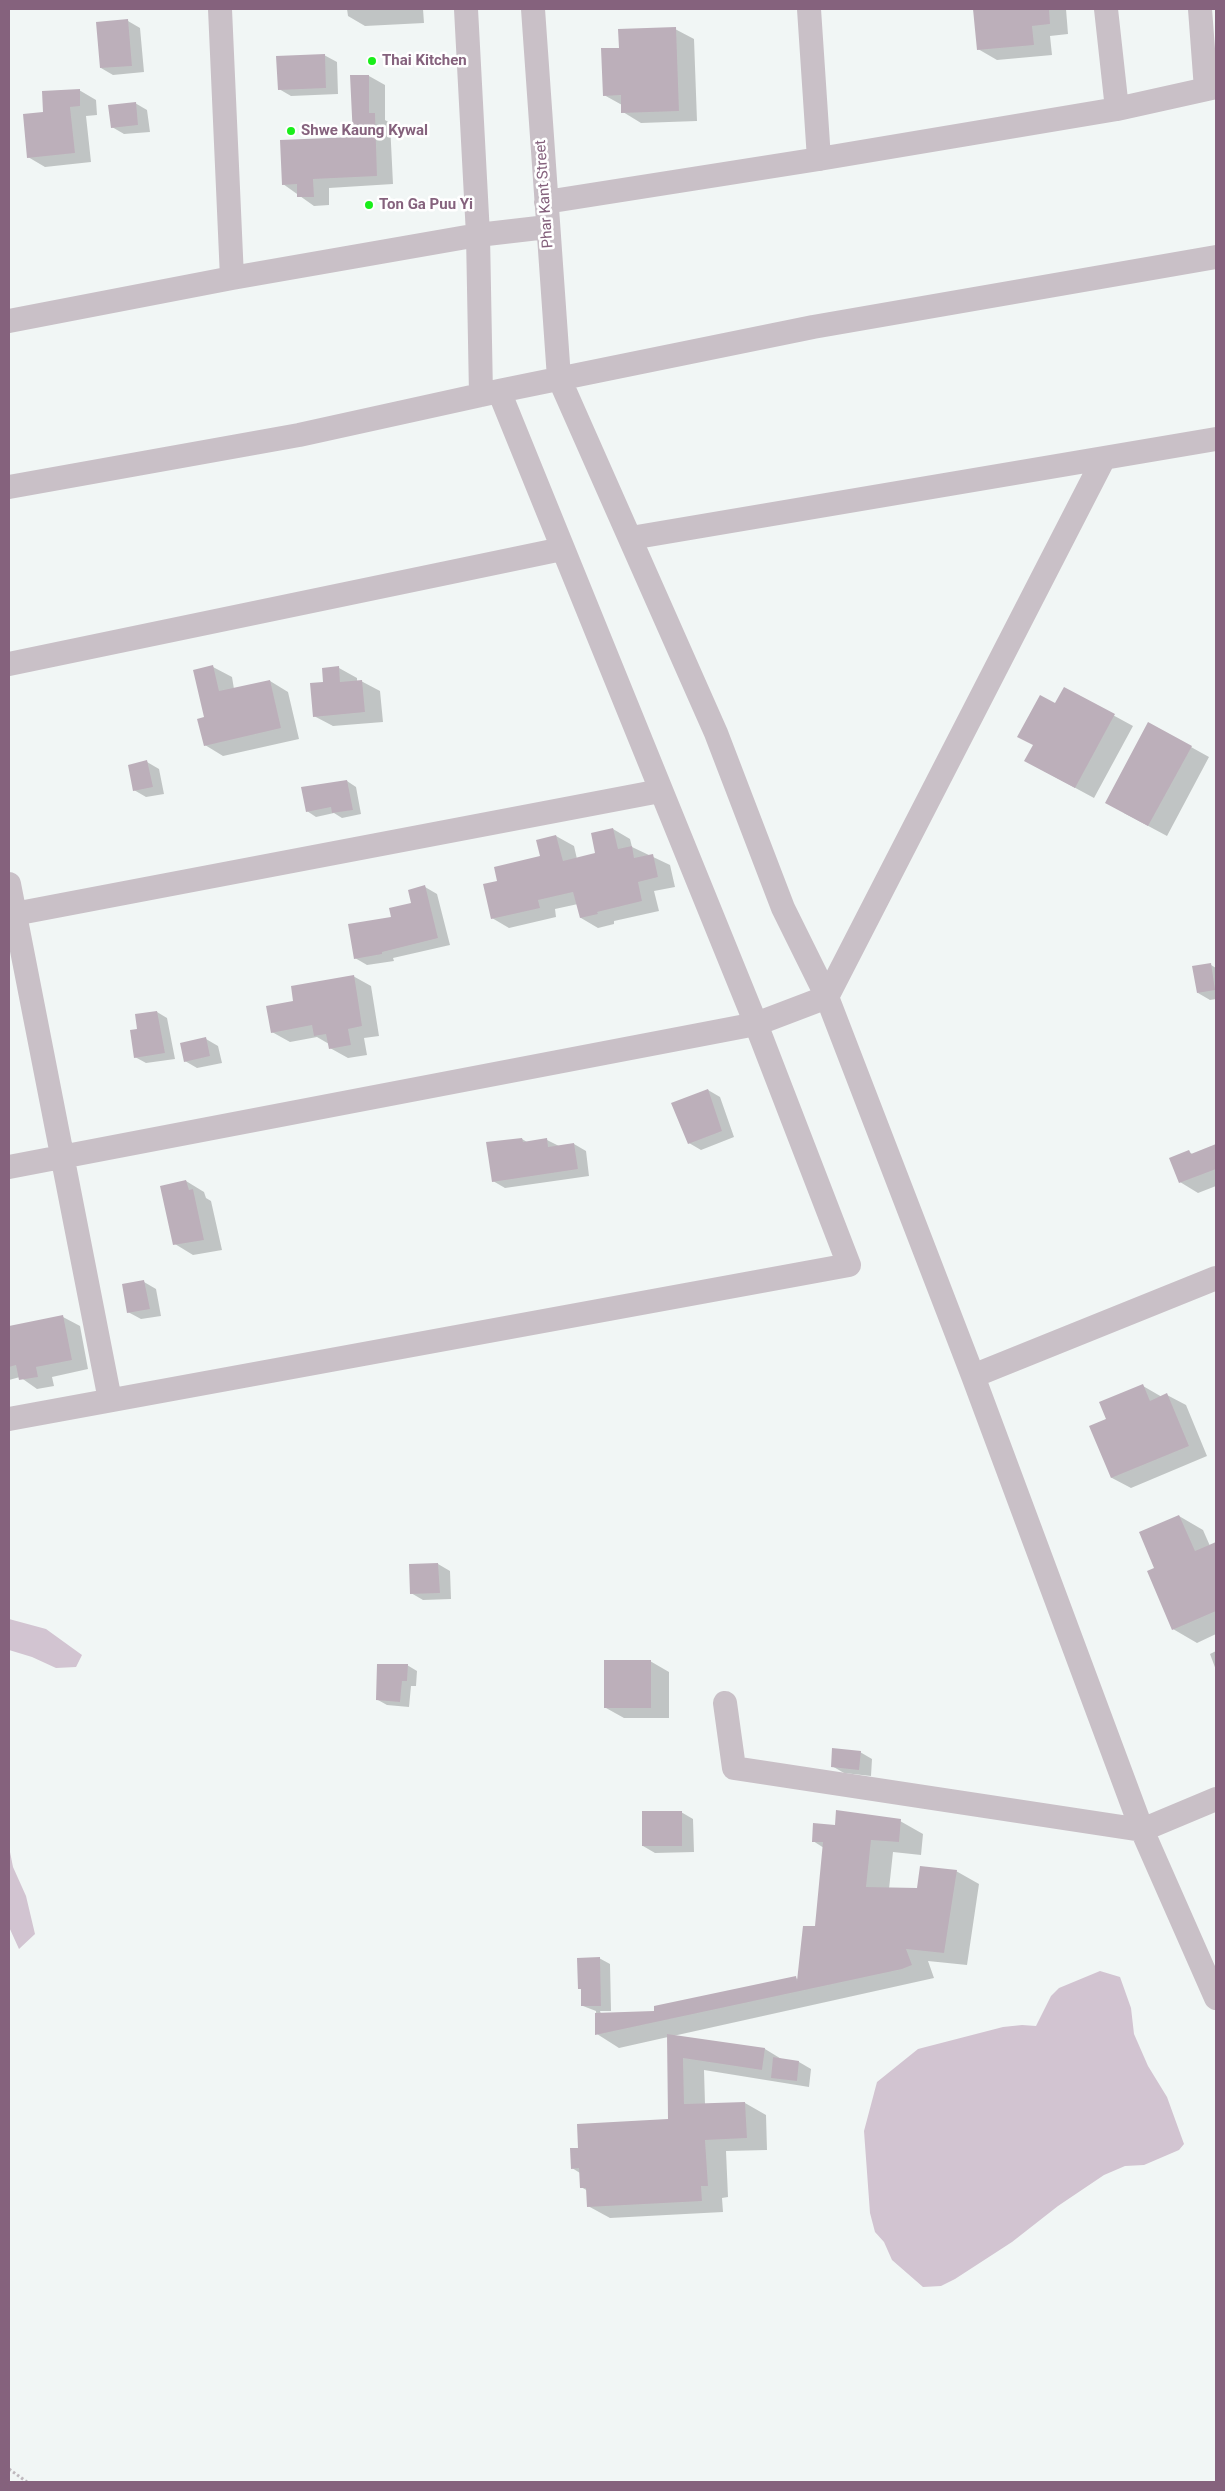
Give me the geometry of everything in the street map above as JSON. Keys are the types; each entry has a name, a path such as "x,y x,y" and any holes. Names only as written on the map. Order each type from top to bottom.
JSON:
{"street":[{"path":"220,9 232,278"},
{"path":"9,1419 849,1265 756,1024 562,549 490,393 478,235 466,9"},
{"name":"Phar Kant Street","path":"533,9 559,378 716,733 783,908 827,997 973,1376 1142,1830 1216,1998"},
{"path":"809,9 819,159"},
{"path":"1106,9 1117,109"},
{"path":"546,202 1117,109 1211,88 1200,9"},
{"path":"9,321 232,278 478,235 547,227"},
{"path":"9,487 299,435 559,378 813,327 1216,257"},
{"path":"631,538 1216,439"},
{"path":"9,1167 756,1024 827,997 1104,458"},
{"path":"9,664 562,549"},
{"path":"12,914 660,790"},
{"path":"9,884 12,914 64,1156 110,1400"},
{"path":"973,1376 1216,1278"},
{"path":"725,1703 734,1768 1142,1830 1216,1798"}],"path":[{"path":"9,2469 28,2482"}],"shaded area":[{"path":"9,1619 46,1629 82,1655 76,1667 56,1668 32,1657 9,1650"},
{"path":"9,1847 13,1867 26,1896 35,1934 19,1949 9,1927"},
{"path":"1100,1971 1120,1977 1131,2008 1134,2034 1148,2066 1167,2097 1184,2144 1179,2150 1144,2165 1125,2166 1104,2175 1058,2206 1012,2242 955,2279 941,2286 923,2287 892,2260 884,2242 875,2232 870,2213 864,2131 877,2082 918,2049 1003,2027 1036,2026 1051,1996 1059,1988"}],"building":[{"path":"973,9 1049,9 1050,24 1032,26 1034,45 977,50"},
{"path":"128,19 132,66 100,68 96,22"},
{"path":"676,27 679,111 621,113 621,95 603,96 601,48 619,48 618,29"},
{"path":"325,54 326,88 278,90 276,56"},
{"path":"350,75 369,75 369,113 375,113 377,176 313,179 314,197 297,197 297,184 282,185 280,140 353,137"},
{"path":"80,89 80,106 70,107 75,153 27,158 23,114 43,112 42,91"},
{"path":"136,102 138,125 111,128 108,105"},
{"path":"213,665 219,691 270,680 281,728 204,746 197,719 204,717 193,670"},
{"path":"339,666 340,682 362,680 365,712 313,717 310,683 323,682 322,668"},
{"path":"1064,687 1115,714 1075,788 1024,761 1033,745 1017,737 1040,695 1055,703"},
{"path":"1148,722 1192,746 1148,826 1105,803"},
{"path":"147,760 153,787 133,791 128,765"},
{"path":"347,780 353,810 332,813 331,807 306,812 301,787"},
{"path":"613,828 618,849 632,846 634,858 653,854 658,877 638,882 642,901 580,918 573,892 538,900 540,908 491,919 483,884 497,881 494,867 540,856 536,840 556,835 563,861 595,853 591,833"},
{"path":"425,885 438,938 382,952 382,954 354,959 348,924 391,917 389,908 411,903 408,890"},
{"path":"1211,963 1215,990 1197,993 1192,966"},
{"path":"354,975 362,1026 348,1029 351,1045 329,1049 326,1034 314,1036 312,1025 271,1033 266,1006 293,1001 291,986"},
{"path":"157,1011 165,1053 134,1058 130,1030 137,1029 135,1014"},
{"path":"206,1037 210,1056 184,1062 180,1043"},
{"path":"708,1089 722,1131 688,1144 671,1103"},
{"path":"522,1138 523,1142 547,1138 548,1147 574,1143 578,1169 492,1182 486,1142"},
{"path":"1216,1144 1216,1169 1179,1183 1169,1158 1189,1150 1191,1154"},
{"path":"186,1180 189,1190 193,1189 204,1240 173,1245 160,1186"},
{"path":"144,1280 150,1309 127,1313 122,1284"},
{"path":"63,1315 72,1360 36,1367 38,1377 19,1380 16,1365 9,1367 9,1326"},
{"path":"1143,1384 1150,1401 1167,1393 1189,1446 1111,1478 1089,1426 1106,1419 1099,1402"},
{"path":"1179,1515 1195,1551 1216,1542 1216,1611 1172,1630 1147,1571 1154,1568 1139,1532"},
{"path":"438,1563 440,1593 410,1594 409,1564"},
{"path":"604,1660 651,1660 651,1708 604,1708"},
{"path":"377,1664 408,1664 407,1681 402,1681 400,1702 376,1700"},
{"path":"832,1748 861,1751 859,1770 831,1767"},
{"path":"836,1810 901,1819 899,1842 871,1840 866,1887 917,1888 920,1866 957,1870 944,1953 906,1949 912,1965 902,1969 595,2035 595,2013 654,2011 654,2006 796,1976 797,1981 803,1926 815,1926 823,1842 812,1842 813,1823 835,1825"},
{"path":"642,1811 682,1811 682,1846 642,1846"},
{"path":"600,1957 601,2006 581,2006 581,1989 578,1989 577,1958"},
{"path":"667,2034 765,2048 762,2070 683,2058 684,2104 745,2102 747,2138 705,2140 708,2186 701,2186 702,2201 587,2207 586,2188 580,2188 579,2168 571,2169 570,2148 578,2148 577,2124 668,2119"},
{"path":"773,2057 799,2061 797,2081 771,2078"}],"place":[{"name":"Thai Kitchen","path":"372,61"},
{"name":"Shwe Kaung Kywal","path":"291,131"},
{"name":"Ton Ga Puu Yi","path":"369,205"}]}
